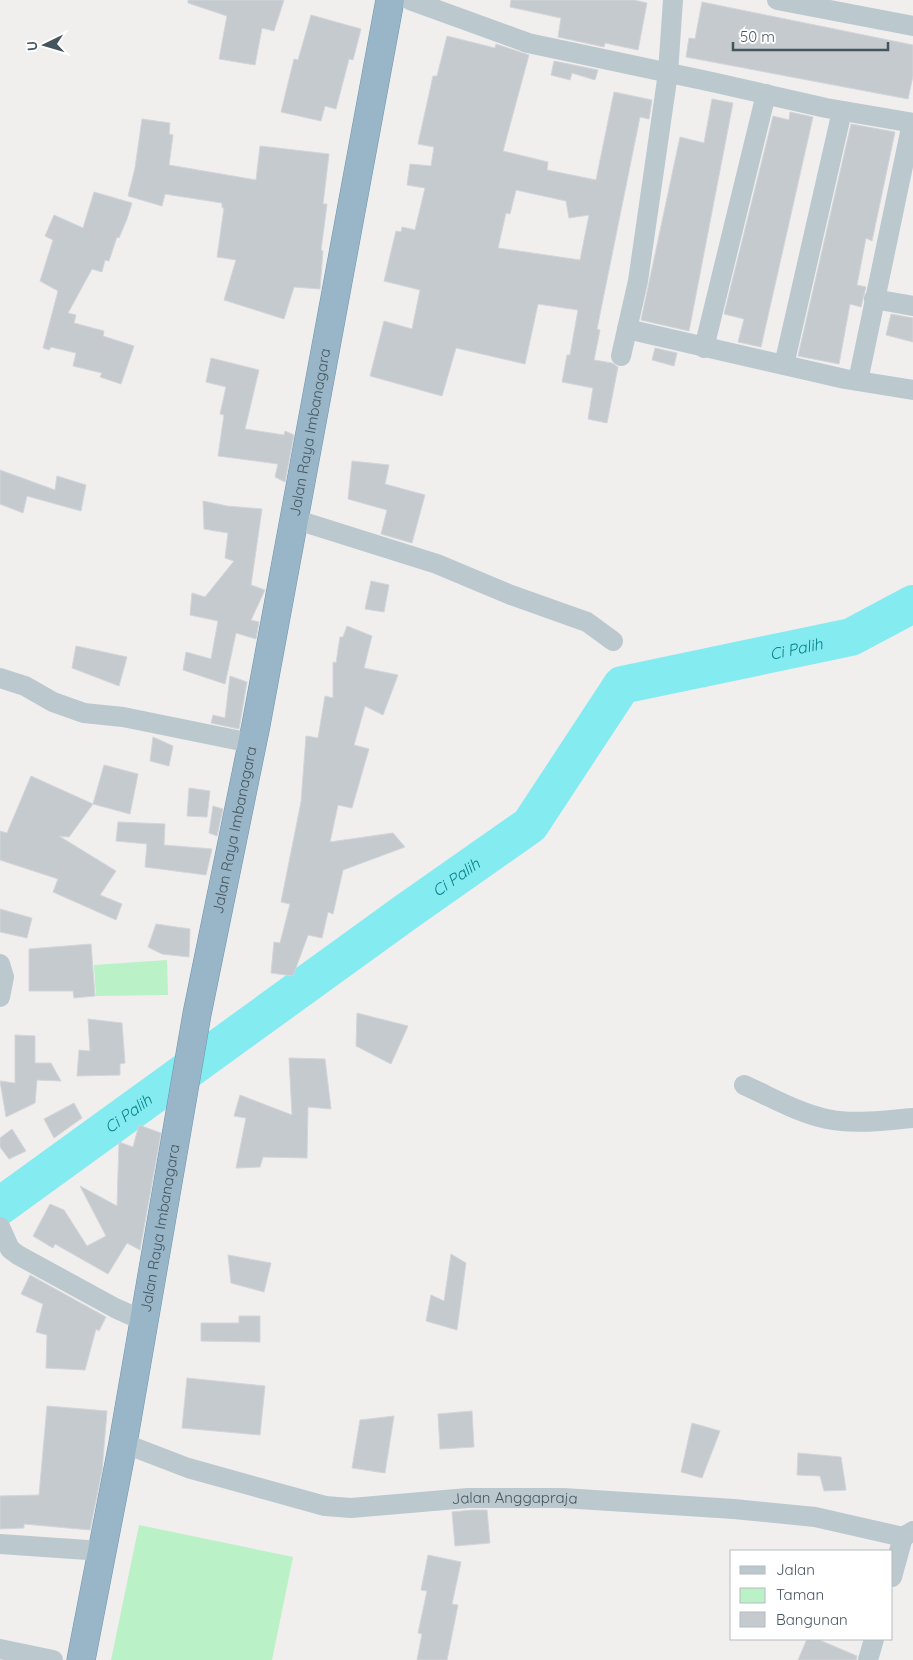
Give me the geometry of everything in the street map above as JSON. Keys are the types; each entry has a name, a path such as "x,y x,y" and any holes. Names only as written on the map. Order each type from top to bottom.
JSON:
{"highway":[{"name":"Jalan Raya Imbanagara","path":"81,1660 122,1443 198,1014 294,519 390,0"}],"street":[{"path":"410,0 528,43 842,111 913,123 858,381"},
{"path":"621,356 638,281 668,73 673,0"},
{"path":"777,0 913,26"},
{"path":"704,348 766,94"},
{"path":"784,365 842,111"},
{"path":"874,299 913,306"},
{"path":"627,330 858,381 913,390"},
{"path":"294,519 437,564 511,596 587,622 613,641"},
{"path":"0,678 25,686 53,702 84,713 123,717 251,743"},
{"path":"0,964 4,977 0,998"},
{"path":"744,1085 808,1114 828,1120 848,1122 913,1118"},
{"path":"0,1227 10,1249 18,1255 115,1308 144,1321"},
{"name":"Jalan Anggapraja","path":"122,1443 188,1468 325,1506 351,1508 468,1498 562,1498 806,1516 908,1534"},
{"path":"893,1574 908,1534"},
{"path":"0,1544 102,1551"},
{"path":"868,1660 874,1640"},
{"path":"0,1649 53,1660"}],"green space":[{"path":"167,960 168,995 96,996 94,965"},
{"path":"139,1525 293,1557 272,1660 111,1660"}],"building":[{"path":"188,0 284,0 274,31 262,28 255,65 219,59 227,16 188,3"},
{"path":"511,0 634,0 647,3 638,50 605,43 604,47 558,37 561,18 510,7"},
{"path":"702,2 913,45 913,76 908,99 686,57 689,38 695,39"},
{"path":"311,15 361,29 353,60 349,59 336,109 325,106 321,121 281,112 294,59 298,60"},
{"path":"447,36 495,48 496,44 529,55 503,151 548,162 547,170 596,180 614,92 652,100 649,119 640,117 597,329 600,330 594,360 612,363 618,367 607,423 588,419 593,388 562,382 567,355 570,355 578,310 538,304 525,364 456,348 442,396 370,376 384,321 412,329 420,290 384,281 396,231 401,232 402,227 415,230 425,188 407,185 410,164 431,166 434,147 418,144 433,76 437,76","holes":["516,190 566,201 569,218 589,215 580,260 498,248 506,213 510,214"]},
{"path":"554,61 598,70 595,80 572,73 570,80 551,75"},
{"path":"712,99 733,103 689,331 641,320 680,137 704,143"},
{"path":"790,112 813,117 761,347 738,342 744,319 724,314 773,116 789,120"},
{"path":"142,119 170,123 169,134 173,135 169,165 256,180 260,146 329,154 323,204 327,204 321,250 323,251 320,289 294,287 284,319 224,300 236,260 217,257 224,208 222,208 222,203 165,194 162,206 128,196 135,168"},
{"path":"851,124 895,132 872,241 866,238 857,285 866,287 861,307 850,304 839,364 798,356"},
{"path":"94,192 132,203 109,261 105,260 102,272 92,269 68,313 76,315 74,323 104,331 103,336 134,346 121,384 100,377 102,373 73,366 76,353 51,347 49,350 43,348 58,291 40,281 53,240 45,236 54,215 83,228"},
{"path":"891,314 913,318 913,342 886,335"},
{"path":"655,348 677,353 674,366 652,360"},
{"path":"211,358 259,370 245,429 284,435 285,431 294,435 285,482 275,477 278,464 218,456 224,415 220,414 226,387 206,382"},
{"path":"352,461 389,465 385,484 425,495 412,543 381,534 387,510 348,499"},
{"path":"0,470 55,490 57,476 86,485 81,511 27,496 23,513 0,504"},
{"path":"203,501 227,506 262,509 251,585 265,590 251,620 259,622 256,639 236,633 225,684 183,670 186,652 211,659 218,621 190,615 192,593 205,597 234,561 225,558 228,533 204,529"},
{"path":"371,581 389,585 384,612 365,609"},
{"path":"347,626 372,636 364,668 398,675 383,715 365,706 354,745 369,749 352,808 338,805 330,842 393,833 405,847 343,870 333,914 328,912 322,938 308,935 293,976 271,973 274,942 280,943 290,904 281,902 301,802 306,736 318,738 325,696 333,698 333,662 336,663 340,637 343,637"},
{"path":"76,646 127,657 119,686 72,668"},
{"path":"230,676 247,682 239,729 211,723 213,715 225,718"},
{"path":"153,737 173,746 169,766 150,761"},
{"path":"104,765 138,774 130,814 93,804"},
{"path":"31,776 93,804 69,837 59,836 116,871 100,895 122,904 116,920 53,892 58,879 0,860 0,831 7,833"},
{"path":"189,788 210,791 207,817 187,816"},
{"path":"213,806 223,809 217,836 209,833"},
{"path":"118,822 165,824 164,845 212,849 206,875 145,867 147,844 116,841"},
{"path":"0,909 32,918 27,938 0,932"},
{"path":"156,924 190,929 189,957 162,954 148,947"},
{"path":"91,944 95,996 74,998 73,991 29,991 29,949"},
{"path":"357,1013 408,1026 391,1064 356,1046"},
{"path":"88,1019 122,1023 125,1063 120,1064 120,1075 77,1076 79,1050 90,1051"},
{"path":"15,1035 35,1036 35,1063 51,1063 61,1081 37,1080 35,1103 6,1117 0,1081 15,1083"},
{"path":"289,1058 325,1059 331,1109 308,1107 307,1158 263,1157 260,1167 236,1168 246,1118 234,1116 240,1095 292,1115"},
{"path":"74,1103 82,1118 54,1138 44,1119"},
{"path":"139,1125 161,1133 140,1250 127,1243 108,1274 55,1244 53,1248 33,1236 50,1204 64,1210 87,1246 106,1236 80,1186 117,1206 119,1142 133,1147"},
{"path":"12,1129 26,1151 9,1159 0,1147 0,1138"},
{"path":"451,1254 466,1263 457,1330 426,1321 431,1295 444,1301"},
{"path":"228,1255 271,1263 264,1292 231,1283"},
{"path":"30,1275 106,1317 99,1331 96,1329 85,1370 46,1368 47,1335 36,1332 43,1304 21,1294"},
{"path":"239,1316 260,1316 260,1342 201,1341 201,1323 239,1323"},
{"path":"187,1378 265,1386 260,1435 182,1428"},
{"path":"47,1406 107,1411 102,1471 90,1530 24,1524 24,1528 0,1529 0,1496 39,1495"},
{"path":"472,1411 474,1447 440,1449 438,1414"},
{"path":"394,1416 385,1473 352,1468 360,1420"},
{"path":"692,1423 720,1431 702,1478 681,1472"},
{"path":"798,1453 841,1457 846,1490 824,1491 820,1476 797,1475"},
{"path":"487,1510 490,1543 455,1546 452,1512"},
{"path":"428,1555 461,1562 452,1604 458,1605 447,1660 417,1660 422,1634 418,1633 427,1591 421,1590"},
{"path":"807,1640 819,1640 857,1656 856,1660 798,1660"}],"waterway":[{"name":"Ci Palih","path":"0,1206 406,912 530,825 622,685 851,637 913,604"}]}
